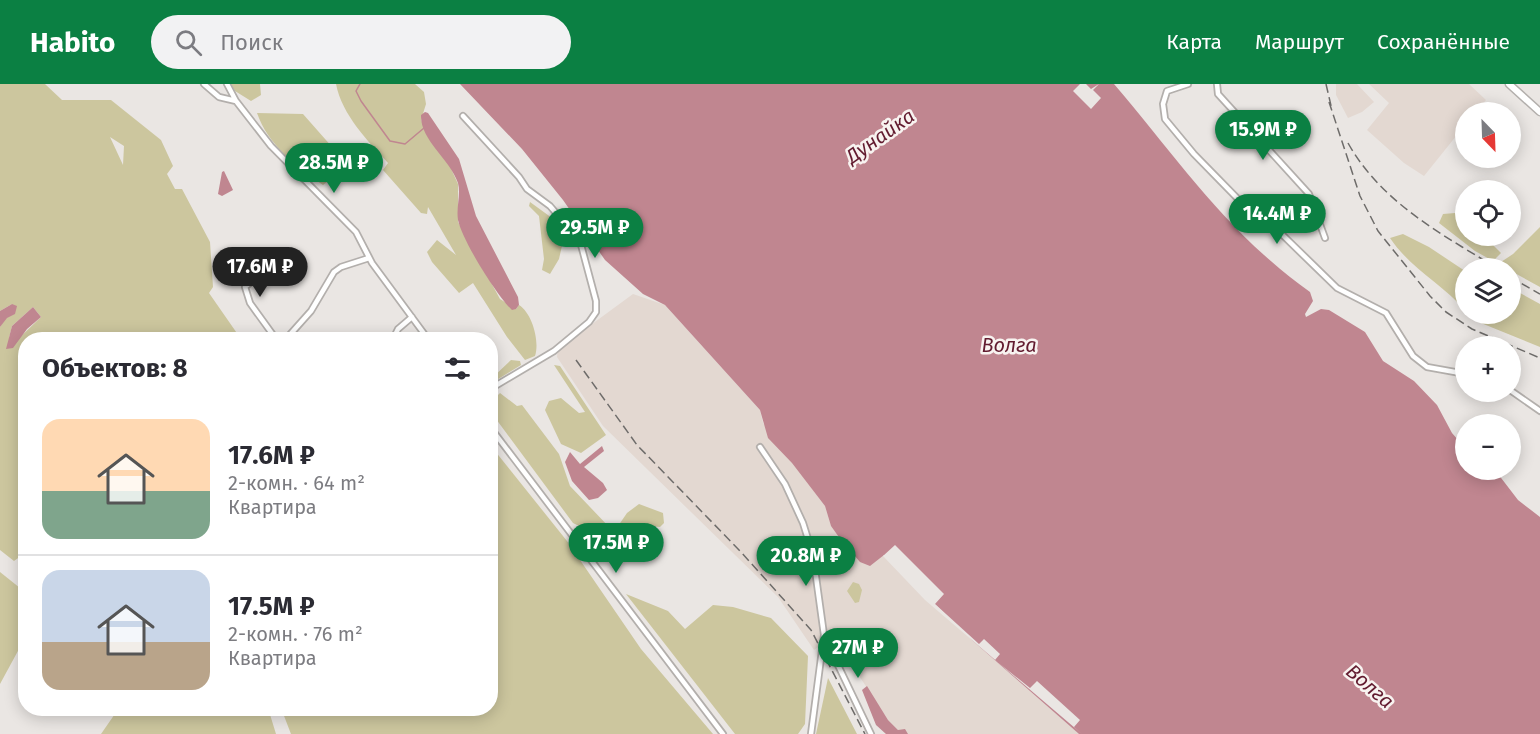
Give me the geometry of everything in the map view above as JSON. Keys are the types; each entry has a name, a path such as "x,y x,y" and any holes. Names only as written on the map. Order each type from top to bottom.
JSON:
{"street":[{"path":"204,84 219,97 236,101"},
{"path":"226,84 236,101 271,146 356,232 369,258 423,332"},
{"path":"1188,84 1167,92 1162,104 1165,118 1194,154 1238,199 1259,212 1336,288 1386,313 1413,356 1427,367 1455,372"},
{"path":"1218,84 1218,94 1309,194 1325,238"},
{"path":"1509,84 1540,112"},
{"path":"463,116 519,177 527,189 550,206 580,241 596,301 596,312 589,322 554,351 498,384"},
{"path":"292,332 311,312 334,272 341,267 369,258"},
{"path":"248,264 255,279 245,287 250,303 271,332"},
{"path":"397,332 412,317"},
{"path":"1521,398 1540,411"},
{"path":"498,438 723,734"},
{"path":"760,447 785,484 803,523 813,555 824,635 811,734"},
{"path":"824,635 871,734"}],"shaded area":[{"path":"0,84 45,84 62,100 111,100 161,140 173,166 167,174 175,189 182,189 210,242 213,287 209,293 236,332 25,332 41,317 33,307 12,326 9,338 15,342 18,339 18,558 14,561 0,550 0,327 12,304 0,311","holes":["110,137 124,146 123,165"]},
{"path":"231,84 260,84 261,95 251,101 235,91"},
{"path":"336,84 415,84 424,92 426,104 421,120 431,141 448,162 458,184 458,222 500,299 516,309 519,305 528,314 536,335 535,356 525,360 507,337 473,283 459,293 432,262 427,252 437,240 456,255 428,207 427,214 421,213 383,170 388,163 364,137 350,117"},
{"path":"1336,84 1357,84 1374,102 1362,112 1348,118 1336,95"},
{"path":"1369,84 1469,84 1486,100 1484,102 1455,102 1455,137 1424,176 1404,163 1367,130 1389,103"},
{"path":"257,113 303,114 333,148 352,163 323,185 284,154 268,135"},
{"path":"530,202 552,218 553,225 564,237 559,259 550,274 542,270 544,259 539,216 529,206"},
{"path":"1455,213 1455,235 1439,223 1443,214"},
{"path":"1540,227 1540,287 1521,277 1521,258 1507,258"},
{"path":"1403,234 1429,247 1455,264 1455,301 1416,267 1390,238"},
{"path":"1469,246 1494,246 1501,253 1496,258 1488,258"},
{"path":"633,294 665,305 760,410 763,423 825,506 831,526 884,555 973,641 1079,734 908,734 898,730 888,720 833,636 814,650 778,597 603,426 557,357 558,349"},
{"path":"1521,294 1540,304 1540,347 1521,339 1521,336 1513,336 1483,324 1521,324"},
{"path":"511,360 520,361 521,365 498,379 498,372"},
{"path":"554,365 560,366 606,435 581,453 561,444 545,410 549,401 561,398 579,413 585,412"},
{"path":"500,393 517,406 522,405 559,454 570,486 610,528 616,529 627,513 639,504 663,513 664,523 660,527 642,525 636,541 627,551 617,558 609,555 593,533 573,523 498,422 498,395"},
{"path":"498,455 567,541 641,649 713,734 291,734 284,716 498,716"},
{"path":"0,572 18,586 18,651 0,684"},
{"path":"853,582 859,584 862,590 859,602 855,603 847,591"},
{"path":"626,594 668,611 685,629 713,605 733,607 771,618 808,656 805,724 798,734 735,734"},
{"path":"828,678 857,734 816,734"},
{"path":"113,716 270,716 276,734 101,734"}],"water":[{"name":"Волга","path":"460,84 1114,84 1228,220 1280,269 1310,292 1313,301 1305,314 1306,317 1321,309 1329,310 1365,332 1383,361 1414,381 1437,405 1455,436 1455,480 1503,480 1518,500 1540,517 1540,734 1079,734 973,641 884,555 870,566 860,562 831,526 825,506 792,463 768,438 760,410 665,305 643,294 605,260 563,200 522,149"},
{"path":"428,113 459,159 476,216 518,297 519,305 516,309 512,310 498,293 466,241 458,220 458,183 449,166 425,133 421,115"},
{"path":"224,171 233,190 222,196 218,194"},
{"path":"12,304 17,306 15,314 7,318 0,327 0,311"},
{"path":"33,307 41,317 25,332 18,332 18,341 13,348 6,349 12,326"},
{"path":"602,446 604,451 584,467 603,483 607,490 598,498 589,500 572,481 565,462 570,452 580,464"},
{"path":"867,686 888,720 898,730 905,729 908,734 886,734 876,725 862,690"}],"pier":[{"path":"1080,84 1086,84 1091,89 1099,84 1093,90 1101,98 1091,109 1073,91"},
{"path":"895,545 944,594 935,604 979,644 984,639 1000,654 995,660 925,600 883,556"},
{"path":"1000,664 1030,688 1037,681 1080,720 1074,727 1082,734"}],"waterway":[{"path":"360,84 356,91 361,101 390,141 405,144 424,128"}],"railway":[{"path":"1326,84 1332,110"},
{"path":"1329,102 1360,196 1378,231 1430,296 1446,312 1472,329 1540,358"},
{"path":"1348,143 1377,183 1395,200 1434,229 1481,258"},
{"path":"1521,283 1540,294"},
{"path":"576,360 637,445 741,552 811,630 865,734"}],"water label":[{"name":"Дунайка","path":"880,136"}]}
